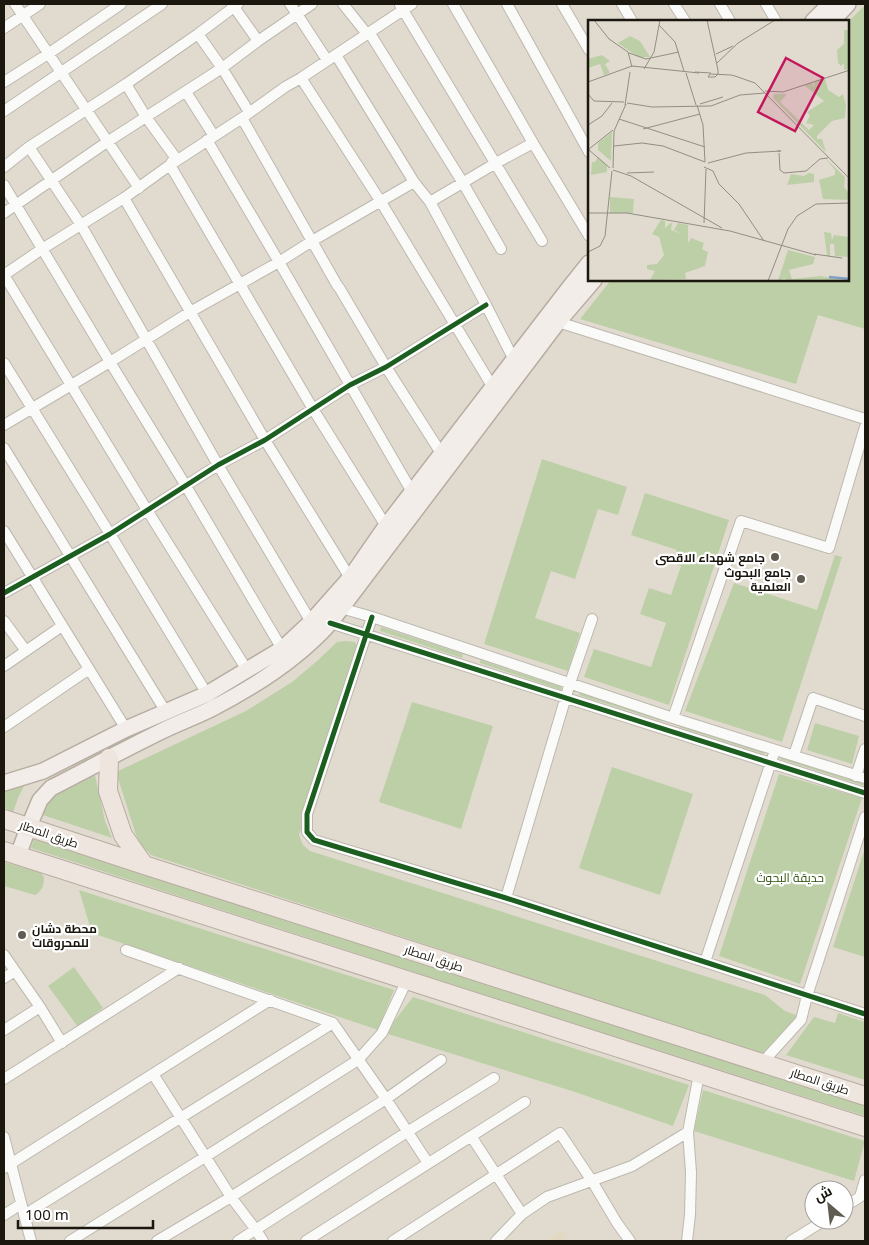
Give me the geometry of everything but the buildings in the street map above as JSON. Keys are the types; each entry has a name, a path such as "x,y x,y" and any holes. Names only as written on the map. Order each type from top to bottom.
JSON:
{"highway":[{"path":"109,758 108,791 123,835 144,865"},
{"name":"طريق المطار","path":"4,819 865,1096"},
{"path":"11,853 865,1127"}],"main road":[{"path":"823,12 848,4"},
{"path":"4,783 43,771 126,729 207,694 282,649 311,622 350,578 386,526 441,453 588,264"},
{"path":"11,853 29,826 40,800 51,788 246,690 286,663 320,634 558,322 593,281"},
{"path":"43,771 44,777 51,788"}],"street":[{"path":"14,4 138,188"},
{"path":"4,28 40,4"},
{"path":"4,82 121,4"},
{"path":"4,111 162,4"},
{"path":"290,4 331,58 414,182 430,202 514,360"},
{"path":"4,213 107,142 222,68 312,4"},
{"path":"344,4 368,33 463,183 501,248"},
{"path":"453,4 588,234"},
{"path":"507,4 588,150"},
{"path":"562,4 588,48"},
{"path":"622,4 631,20"},
{"path":"674,4 684,20"},
{"path":"720,4 729,20"},
{"path":"766,4 775,20"},
{"path":"4,167 29,147 126,84 198,34 234,5 258,41"},
{"path":"247,670 4,275 42,248 124,198 405,6 542,241"},
{"path":"198,34 222,68 312,241 386,367 441,453"},
{"path":"301,78 381,202 492,386"},
{"path":"126,84 146,117 175,157 170,165"},
{"path":"186,92 279,262 412,492"},
{"path":"430,202 533,143"},
{"path":"29,147 81,225 311,622"},
{"path":"170,165 313,409 386,526"},
{"path":"4,425 190,312 414,182"},
{"path":"4,185 282,649"},
{"path":"124,198 265,440 350,578"},
{"path":"4,593 110,534 218,464 265,440 350,385 386,367 486,305"},
{"path":"558,322 865,419"},
{"path":"4,362 207,694"},
{"path":"673,718 741,521 829,548 865,427"},
{"path":"4,448 166,712"},
{"path":"4,532 126,729"},
{"path":"341,608 673,718 861,777 865,749"},
{"path":"372,617 307,814 308,832 314,840 506,898 865,1014"},
{"path":"506,898 570,683 592,619"},
{"path":"4,622 26,650"},
{"path":"330,623 865,792"},
{"path":"4,666 62,626"},
{"path":"4,727 89,668"},
{"path":"794,755 813,698 865,716"},
{"path":"705,962 775,749"},
{"path":"762,1063 801,1020 865,817"},
{"path":"126,950 333,1023 428,1163"},
{"path":"4,955 62,1043"},
{"path":"4,1079 179,968"},
{"path":"4,978 15,971"},
{"path":"70,1241 358,1060 382,1032 407,980"},
{"path":"7,1166 270,1000"},
{"path":"4,1030 40,1007"},
{"path":"24,1215 333,1023"},
{"path":"157,1241 231,1197 386,1099 441,1060"},
{"path":"153,1074 231,1197 263,1241"},
{"path":"687,1241 691,1172 688,1132 699,1074"},
{"path":"238,1241 494,1078"},
{"path":"306,1241 525,1102"},
{"path":"496,1241 522,1214 547,1197 632,1166 688,1132"},
{"path":"393,1241 560,1133 630,1241"},
{"path":"471,1136 522,1214"},
{"path":"4,1137 7,1166 21,1204 31,1241"},
{"path":"854,1200 860,1196 865,1180"},
{"path":"4,1215 21,1204"},
{"path":"791,1241 809,1230"}],"shaded area":[{"path":"563,1230 569,1241 545,1241"}],"green space":[{"path":"865,5 865,329 818,315 796,384 580,319 610,281 849,281 849,21"},
{"path":"542,459 627,487 618,515 598,509 575,579 551,571 535,618 580,633 568,671 484,644"},
{"path":"645,493 729,520 669,705 584,677 594,649 651,667 666,623 640,614 649,588 671,595 681,566 673,563 677,550 631,535"},
{"path":"835,555 842,557 782,742 685,711 734,583 817,610"},
{"path":"381,627 463,654 462,658 380,631"},
{"path":"337,642 355,642 359,650 299,835 303,845 310,851 765,995 785,1011 801,1017 765,1055 151,855 142,846 136,835 116,772 246,711 292,682"},
{"path":"480,660 562,687 561,690 480,663"},
{"path":"580,692 662,719 661,721 579,695"},
{"path":"412,702 493,726 461,829 379,802"},
{"path":"815,723 859,736 852,764 807,750"},
{"path":"680,724 765,751 764,754 679,727"},
{"path":"781,757 865,784 865,786 780,759"},
{"path":"612,767 693,794 660,895 579,868"},
{"name":"حديقة البحوث","path":"779,774 862,798 800,984 719,956"},
{"path":"95,775 105,821 112,838 43,815 50,801 59,793"},
{"path":"24,786 13,812 4,808 4,791"},
{"path":"34,839 865,1104 865,1116 31,848"},
{"path":"865,848 865,957 833,947"},
{"path":"4,862 41,873 44,877 41,890 35,895 4,886"},
{"path":"79,890 394,990 378,1030 92,933"},
{"path":"74,967 103,1008 78,1027 48,986"},
{"path":"413,997 689,1085 673,1126 572,1091 385,1033"},
{"path":"838,1013 865,1022 865,1080 786,1055 814,1017 835,1023"},
{"path":"703,1090 865,1141 854,1181 694,1131"}],"cycle path":[{"path":"4,593 110,534 218,465 265,440 350,385 386,367 486,305"},
{"path":"372,617 307,814 307,832 314,840 506,898 865,1014"},
{"path":"330,623 865,793"}],"place":[{"name":"جامع شهداء الاقصى","path":"775,557"},
{"name":"جامع البحوث العلمية","path":"801,579"},
{"name":"محطة دشان للمحروقات","path":"22,935"}]}
